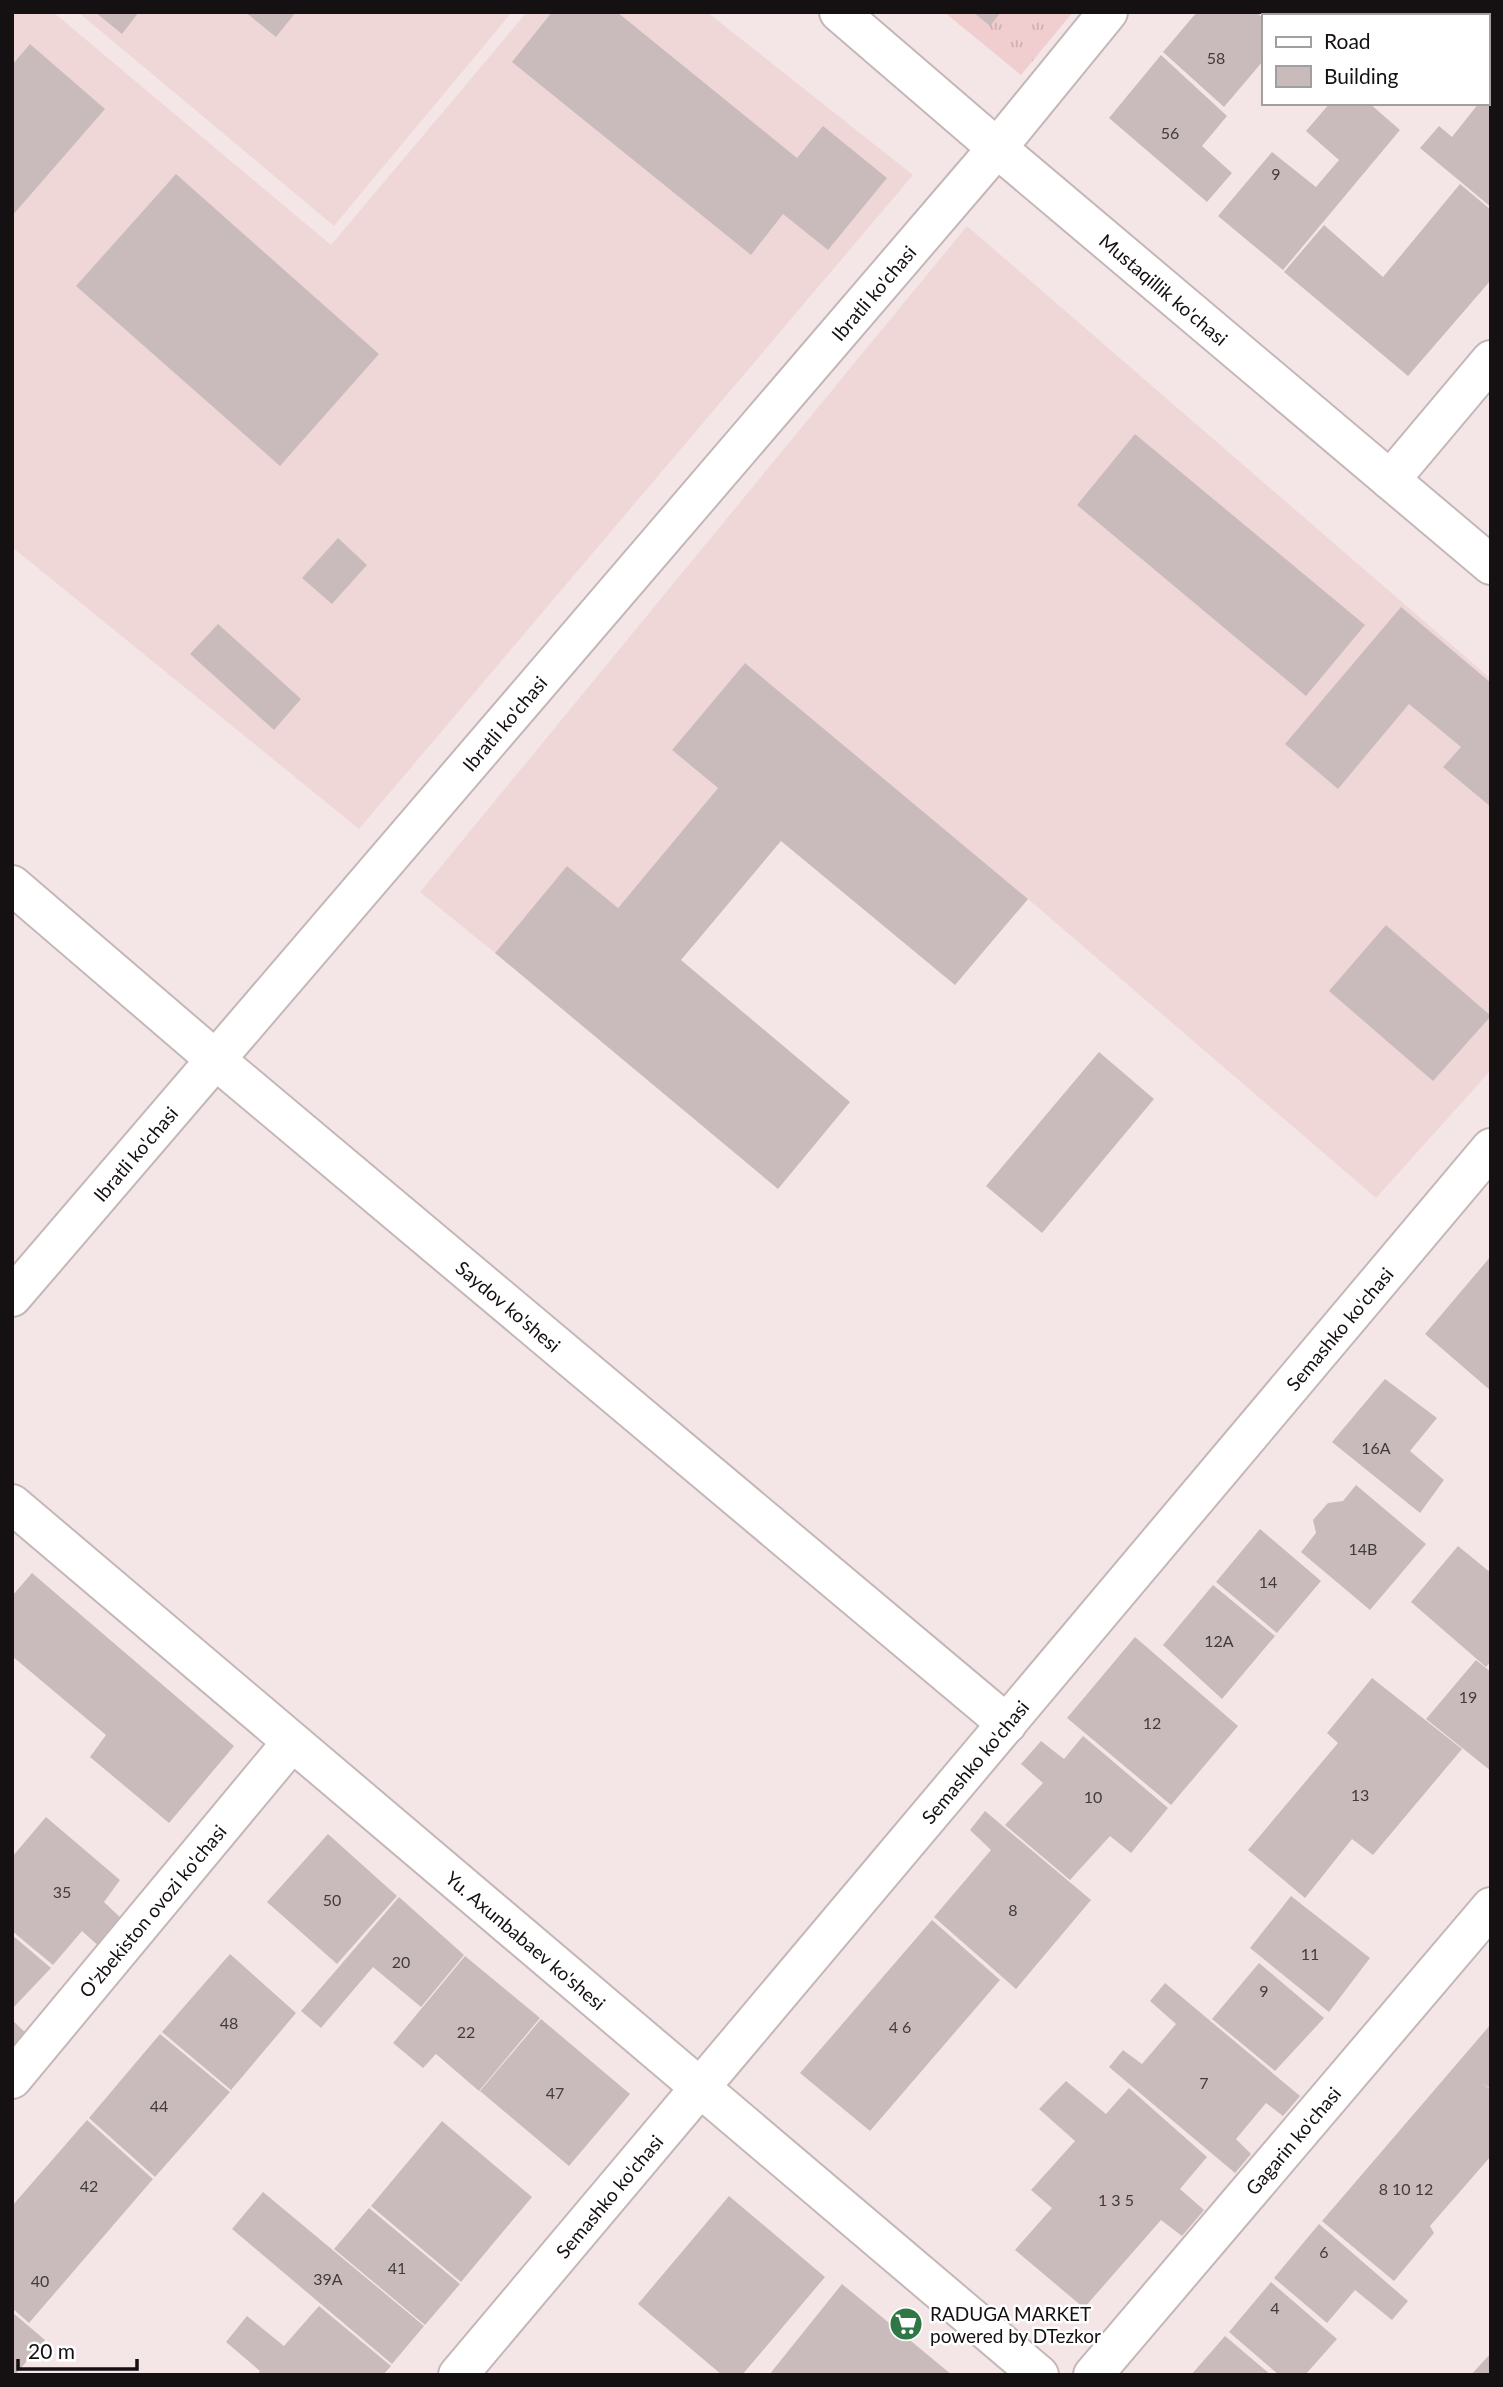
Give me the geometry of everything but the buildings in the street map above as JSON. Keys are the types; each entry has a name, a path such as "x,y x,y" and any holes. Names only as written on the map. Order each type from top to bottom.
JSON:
{"street":[{"name":"Mustaqillik ko'chasi","path":"839,12 1491,565"},
{"name":"Ibratli ko'chasi","path":"12,1297 997,148 1108,12"},
{"path":"1390,480 1491,360"},
{"name":"Saydov ko'shesi","path":"12,885 216,1060 1007,1724"},
{"name":"Semashko ko'chasi","path":"458,2375 1491,1148"},
{"name":"Yu. Axunbabaev ko'shesi","path":"12,1504 1039,2375"},
{"name":"O'zbekiston ovozi ko'chasi","path":"12,2078 292,1742"},
{"name":"Gagarin ko'chasi","path":"1093,2375 1491,1907"}],"shaded area":[{"path":"12,12 53,12 331,245 527,12 707,12 913,175 359,829 12,547"},
{"path":"78,12 512,12 334,226"},
{"path":"967,226 1491,679 1491,1070 1376,1198 1028,899 745,663 672,750 718,788 618,908 567,866 495,953 420,892"}],"green space":[{"path":"944,12 1073,12 1021,75"}],"place":[{"name":"RADUGA MARKET powered by DTezkor","path":"906,2324"}]}
